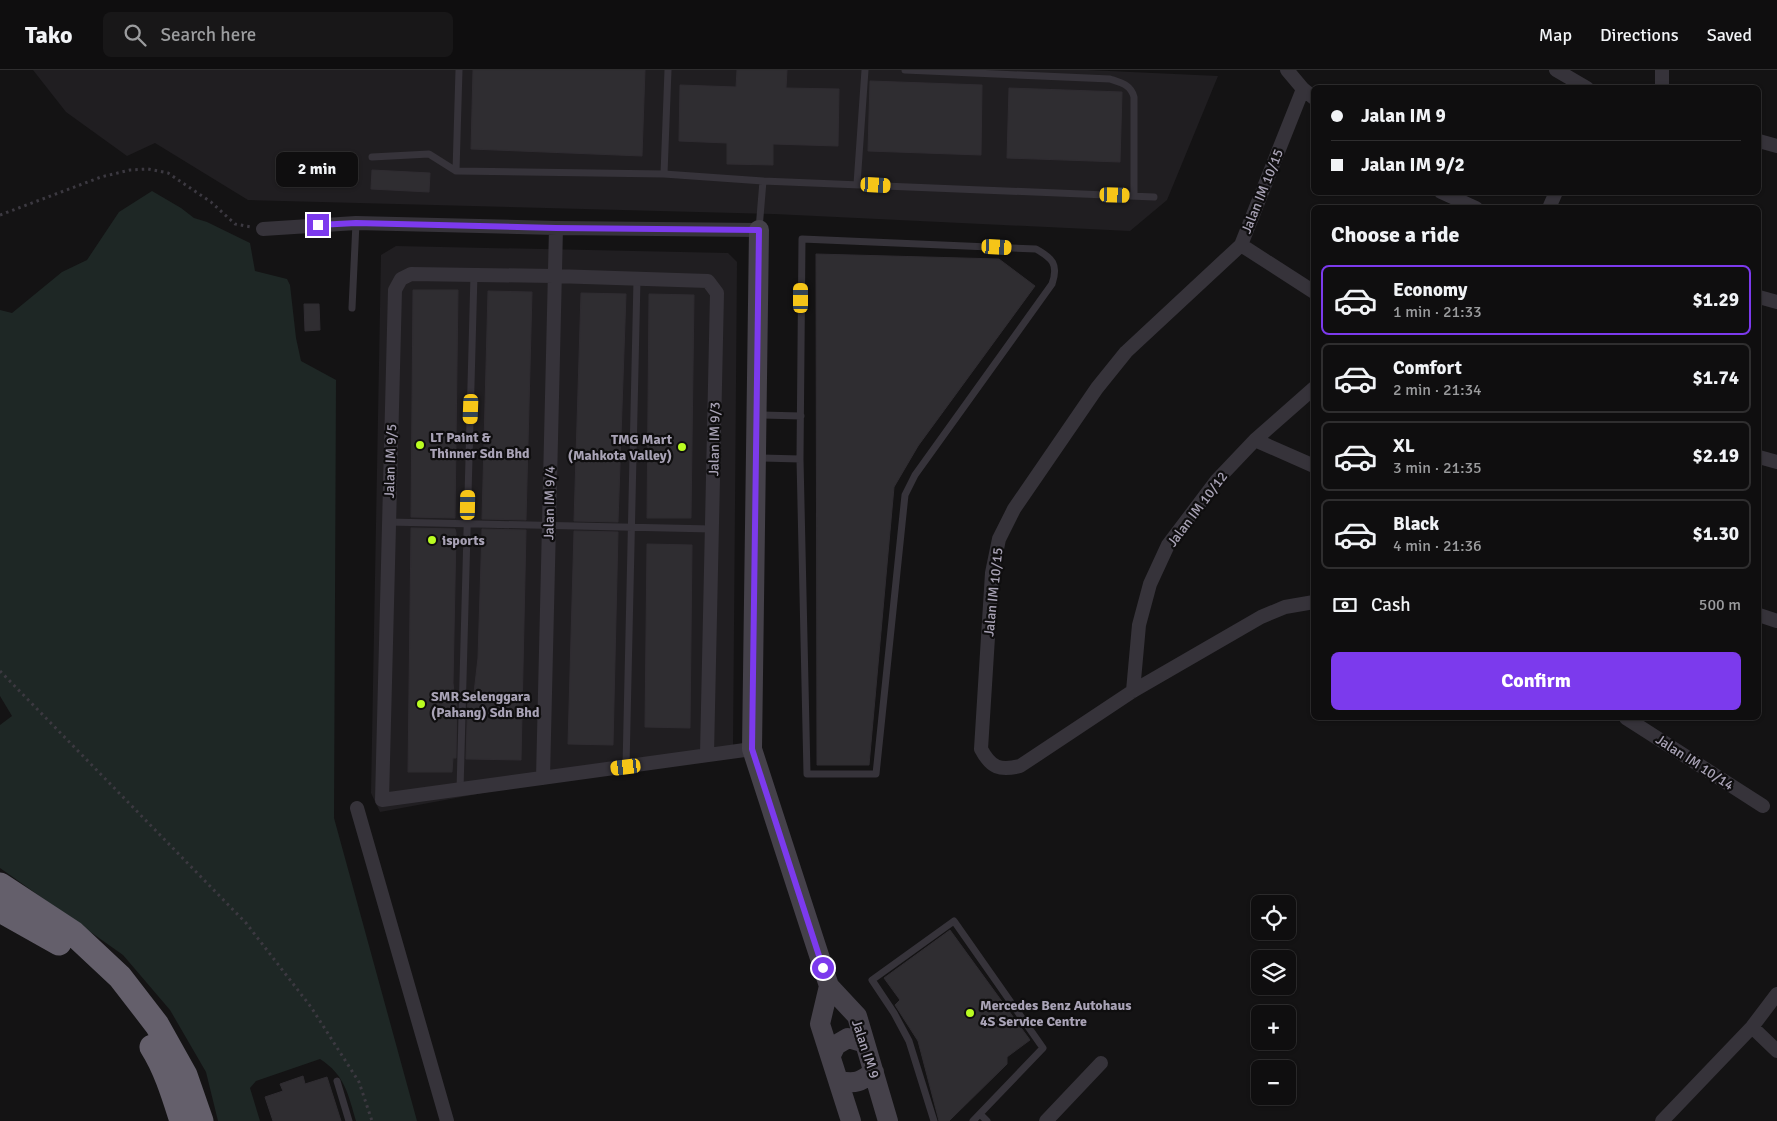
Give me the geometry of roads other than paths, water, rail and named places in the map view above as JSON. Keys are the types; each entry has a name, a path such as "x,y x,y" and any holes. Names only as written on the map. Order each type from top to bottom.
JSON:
{"highway":[{"path":"0,884 73,933 120,976 162,1033 186,1075 201,1121"},
{"path":"0,910 62,945 97,975 132,1018 159,1058 182,1121"}],"street":[{"path":"1287,70 1311,96"},
{"path":"1556,70 1582,85"},
{"path":"1662,70 1662,85"},
{"name":"Jalan IM 10/15","path":"1303,89 1241,245 1126,352 1097,388 1014,509 999,539 992,573 981,749 986,759 1000,768 1007,769 1020,766 1133,691 1261,617 1285,607 1311,603"},
{"path":"1761,142 1777,146"},
{"path":"1448,195 1469,205"},
{"path":"263,229 356,223 556,228 759,230"},
{"name":"Jalan IM 9/4","path":"543,778 556,228"},
{"name":"Jalan IM 9","path":"759,230 752,749 829,986 857,1016 888,1121"},
{"path":"1241,245 1311,290"},
{"name":"Jalan IM 9/5","path":"460,790 382,800 395,290 401,279 411,274 554,276"},
{"name":"Jalan IM 9/3","path":"554,276 708,282 717,292 707,754"},
{"path":"1761,298 1777,302"},
{"name":"Jalan IM 10/12","path":"1133,691 1139,625 1150,584 1168,545 1217,480 1256,440 1311,391"},
{"path":"1256,440 1311,465"},
{"path":"1761,458 1777,462"},
{"path":"1761,616 1777,621"},
{"name":"Jalan IM 10/14","path":"1629,720 1763,806"},
{"path":"460,790 752,749"},
{"path":"356,808 447,1121"},
{"path":"829,986 820,1024 851,1121"},
{"path":"1662,1121 1752,1026 1777,994"},
{"path":"1752,1026 1777,1051"},
{"path":"830,1055 836,1045 848,1038 865,1043"},
{"path":"1046,1121 1102,1063"},
{"path":"839,1081 852,1084 874,1072"}],"lane":[{"path":"456,171 459,70"},
{"path":"664,174 668,70"},
{"path":"857,184 865,70"},
{"path":"905,70 1110,79 1126,85 1132,90 1134,97 1134,196"},
{"path":"372,157 429,154 456,171 664,174 763,181 1154,197"},
{"path":"759,230 763,181"},
{"path":"352,308 356,223"},
{"path":"802,239 1036,248 1048,256 1054,264 1056,273 1052,284 915,475 905,495 876,774 807,774 800,458 802,239"},
{"path":"460,790 474,274"},
{"path":"626,767 637,279"},
{"path":"756,415 801,416"},
{"path":"756,458 800,458"},
{"path":"388,522 712,529"},
{"path":"934,1121 909,1042 894,1013 872,980 954,921 1044,1048 973,1121"},
{"path":"336,1081 349,1121"},
{"path":"980,1114 987,1121"}],"place":[{"name":"LT Paint & Thinner Sdn Bhd","path":"420,445"},
{"name":"TMG Mart (Mahkota Valley)","path":"682,447"},
{"name":"isports","path":"432,540"},
{"name":"SMR Selenggara (Pahang) Sdn Bhd","path":"421,704"},
{"name":"Mercedes Benz Autohaus 4S Service Centre","path":"970,1013"}]}
